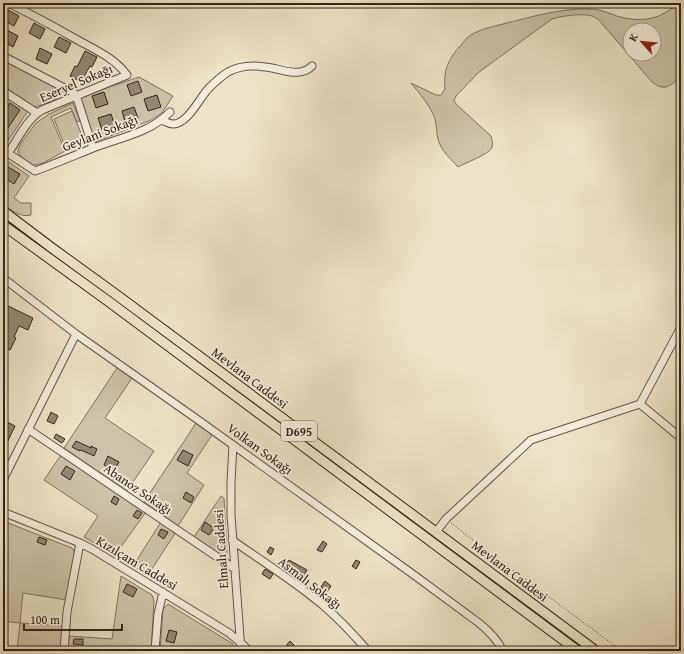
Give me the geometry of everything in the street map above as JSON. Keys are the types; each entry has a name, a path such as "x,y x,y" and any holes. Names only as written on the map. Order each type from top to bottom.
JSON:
{"main road":[{"name":"Mevlana Caddesi","path":"3,212 596,651"},
{"name":"Mevlana Caddesi","path":"3,225 578,651"}],"street":[{"name":"Eseryel Sokağı","path":"5,152 37,113 76,95 127,75 119,65 106,56 8,3"},
{"path":"3,56 71,90 76,95 93,148"},
{"path":"161,120 173,124 178,123 192,111 218,79 237,68 266,67 294,72 308,70 312,66"},
{"path":"3,91 37,113"},
{"name":"Geylani Sokağı","path":"5,152 35,171 143,130 161,120 170,112"},
{"name":"Volkan Sokağı","path":"3,278 76,334 201,422 486,628 503,651"},
{"path":"436,532 446,519 531,440 640,404 681,326"},
{"path":"3,480 76,334"},
{"path":"640,404 681,438"},
{"name":"Abanoz Sokağı","path":"28,429 234,569"},
{"name":"Elmalı Caddesi","path":"233,445 230,500 241,651"},
{"name":"Kızılçam Caddesi","path":"3,512 80,543 106,557 229,633 249,651"},
{"name":"Asmalı Sokağı","path":"232,540 315,599 368,651"},
{"path":"64,651 67,612 80,543"},
{"path":"155,651 158,614 162,592"}],"path":[{"path":"446,519 622,651"}],"shaded area":[{"path":"681,3 681,77 667,87 660,87 652,82 635,62 662,62 662,22 622,22 622,47 598,19 588,15 572,15 552,19 479,72 456,96 454,101 491,136 492,146 491,149 485,154 458,167 441,147 433,114 426,102 411,83 436,95 441,95 445,89 447,66 453,55 471,35 489,28 546,14 579,9 599,10 628,19 652,18"},
{"path":"3,60 61,90 55,100 35,107 3,86"},
{"path":"139,77 173,96 162,113 151,120 95,142 80,97"},
{"path":"3,95 28,111 5,145 3,144"},
{"path":"73,103 80,121 77,122 71,108 51,117 65,151 43,163 34,165 28,163 21,157 18,150 21,143 36,123 49,114"},
{"path":"72,111 84,141 66,149 54,119"},
{"path":"3,158 29,176 14,198 21,203 31,203 31,215 27,216 20,214 3,204"},
{"path":"117,368 132,378 105,418 154,451 127,491 64,448"},
{"path":"196,423 212,435 187,473 204,485 178,526 144,502"},
{"path":"61,455 146,512 115,555 84,537 98,516 44,480"},
{"path":"221,496 224,498 227,555 223,557 194,537"},
{"path":"3,521 72,548 75,553 67,600 23,593 20,623 3,621"},
{"path":"161,522 176,532 148,575 133,566"},
{"path":"121,576 152,595 154,601 151,651 68,651 69,636 112,639"},
{"path":"168,604 233,644 233,651 160,651 163,609"},
{"path":"20,623 63,625 60,651 17,651"}],"building":[{"path":"8,10 19,16 14,26 3,20"},
{"path":"34,23 45,29 40,39 29,33"},
{"path":"7,30 18,36 13,47 3,41 3,37"},
{"path":"59,37 71,43 66,53 54,47"},
{"path":"40,48 52,54 47,64 36,59"},
{"path":"85,51 97,57 81,82 70,76 75,66 77,67"},
{"path":"138,81 142,92 131,96 127,85"},
{"path":"104,92 108,104 96,108 92,96"},
{"path":"157,95 161,107 148,111 144,99"},
{"path":"10,103 20,110 3,135 3,112"},
{"path":"134,107 138,118 125,122 122,111"},
{"path":"111,114 115,126 102,130 98,118"},
{"path":"3,164 20,174 14,184 3,178"},
{"path":"6,305 33,318 28,330 19,326 14,337 16,338 10,350 8,349 3,360 3,322 5,317 3,316 3,312"},
{"path":"51,412 58,416 54,424 47,421"},
{"path":"3,420 15,426 3,451"},
{"path":"56,434 65,439 62,443 54,438"},
{"path":"76,441 91,448 91,446 97,449 94,456 72,447"},
{"path":"183,450 193,455 188,466 177,460"},
{"path":"108,456 119,462 114,471 104,465"},
{"path":"66,466 75,471 70,480 61,474"},
{"path":"186,492 194,497 191,503 183,498"},
{"path":"114,496 119,499 116,505 111,502"},
{"path":"137,510 142,513 138,519 133,516"},
{"path":"205,522 214,528 209,535 201,530"},
{"path":"161,529 168,532 164,539 158,535"},
{"path":"39,537 47,540 45,545 37,542"},
{"path":"323,541 327,544 322,552 317,550"},
{"path":"270,547 274,549 271,555 267,552"},
{"path":"289,560 307,570 303,577 286,565"},
{"path":"356,560 360,562 356,569 352,566"},
{"path":"265,569 273,574 270,579 262,574"},
{"path":"325,581 331,586 327,592 321,587"},
{"path":"127,584 137,589 133,597 123,592"},
{"path":"169,630 177,632 174,643 166,641"},
{"path":"74,639 83,639 83,645 73,644"},
{"path":"290,641 294,645 290,650 286,646"}]}
